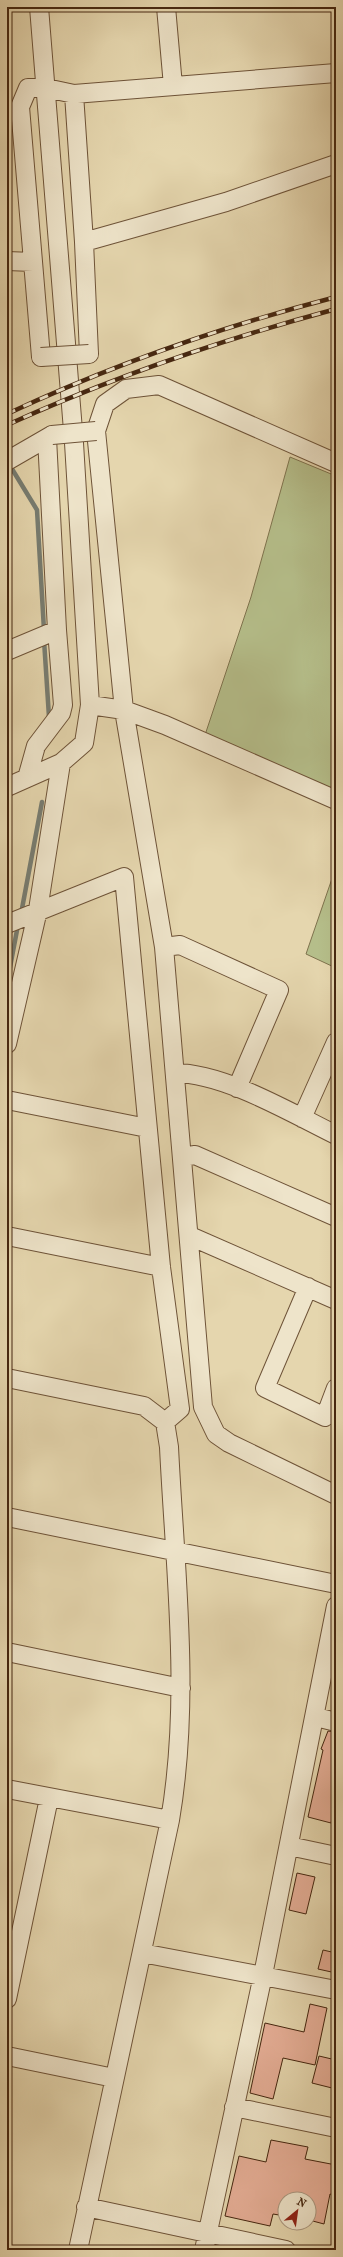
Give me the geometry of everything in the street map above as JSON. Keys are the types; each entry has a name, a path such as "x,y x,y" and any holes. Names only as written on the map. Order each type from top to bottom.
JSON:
{"street":[{"path":"7,787 61,763 84,744 90,705 74,443 39,7"},
{"path":"166,7 173,86"},
{"path":"74,94 84,242 89,354 41,357 20,107 28,88 46,88 74,94 336,73"},
{"path":"84,242 226,202 336,164"},
{"path":"7,261 33,262"},
{"path":"336,463 159,385 126,388 105,404 96,431 124,710 164,947 190,1236 203,1407 216,1434 229,1442 336,1495"},
{"path":"10,459 49,436 96,431"},
{"path":"27,778 36,746 60,713 63,706 46,635 49,436"},
{"path":"7,651 46,635"},
{"path":"90,705 124,710 165,725 336,800"},
{"path":"7,1044 21,918 61,763"},
{"path":"21,918 124,877 161,1267 180,1409"},
{"path":"164,947 180,945 279,990 237,1088"},
{"path":"302,1118 336,1042"},
{"path":"175,1073 192,1073 237,1088 336,1135"},
{"path":"7,1100 147,1128"},
{"path":"182,1157 194,1155 336,1217"},
{"path":"7,1236 161,1267"},
{"path":"190,1236 336,1300"},
{"path":"308,1287 265,1388 325,1417 336,1388"},
{"path":"7,1378 144,1406 165,1422 169,1447 181,1688 176,1782 170,1820 78,2250"},
{"path":"165,1422 180,1409 203,1407"},
{"path":"7,1517 336,1584"},
{"path":"206,2242 316,1717 336,1606"},
{"path":"7,1652 181,1688"},
{"path":"316,1717 336,1722"},
{"path":"7,1789 170,1820"},
{"path":"7,1999 14,1926 49,1798"},
{"path":"289,1846 336,1856"},
{"path":"142,1953 249,1975 263,1975 336,1990"},
{"path":"7,2056 114,2078"},
{"path":"234,2107 336,2128"},
{"path":"86,2207 206,2242 286,2250"}],"green space":[{"path":"290,457 336,476 336,794 205,735 251,597"},
{"path":"336,867 336,968 306,954"}],"building":[{"path":"328,1731 336,1732 336,1799 331,1823 308,1817 323,1750 321,1749"},
{"path":"297,1873 315,1877 306,1914 289,1910"},
{"path":"323,1950 336,1953 336,1973 318,1969"},
{"path":"310,2004 327,2008 315,2065 283,2058 273,2099 250,2093 265,2023 304,2032"},
{"path":"319,2056 336,2060 336,2089 312,2083"},
{"path":"271,2140 308,2147 305,2159 336,2165 336,2196 330,2194 324,2224 317,2222 317,2191 277,2191 277,2215 273,2214 270,2226 225,2216 239,2156 266,2162"}],"waterway":[{"path":"9,464 37,510 44,630"},
{"path":"44,640 49,717"},
{"path":"21,914 42,802"},
{"path":"7,983 18,925"}],"railway":[{"path":"7,414 87,379 169,348 294,308 336,297"},
{"path":"7,425 47,407 169,360 252,333 336,309"}]}
